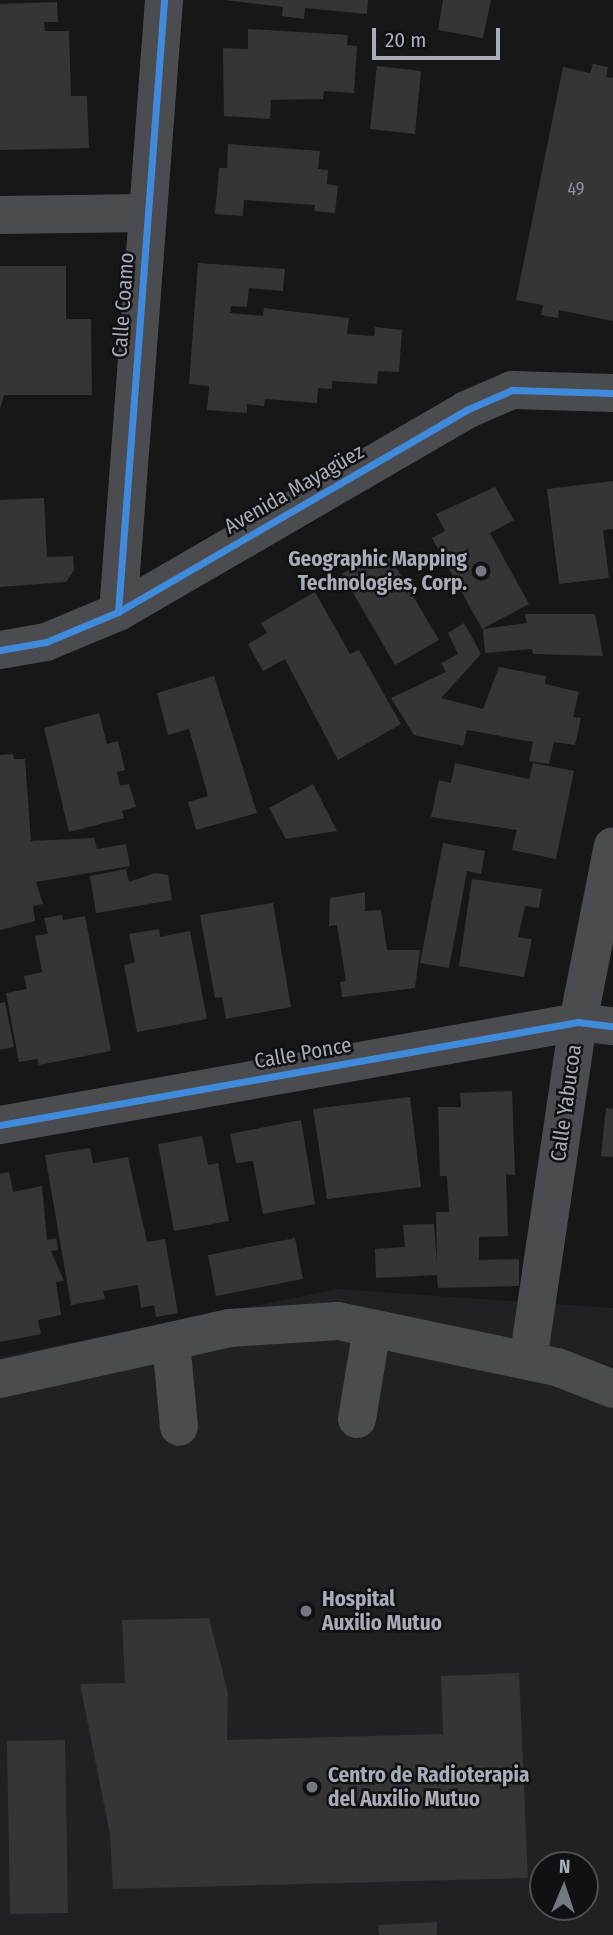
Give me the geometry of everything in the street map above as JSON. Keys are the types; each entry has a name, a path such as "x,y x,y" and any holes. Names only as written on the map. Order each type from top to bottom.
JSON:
{"street":[{"name":"Calle Coamo","path":"118,612 164,0"},
{"path":"0,215 146,213"},
{"name":"Avenida Mayagüez","path":"0,650 46,642 118,612 466,410 512,390 613,393"},
{"name":"Calle Yabucoa","path":"528,1362 596,1024 613,846"},
{"name":"Calle Ponce","path":"0,1125 596,1024"},
{"path":"0,1379 230,1328 338,1321 528,1362 613,1389"},
{"path":"357,1419 372,1328"},
{"path":"171,1341 179,1427"}],"shaded area":[{"name":"Hospital Auxilio Mutuo","path":"338,1289 613,1308 613,1935 0,1935 0,1357"}],"building":[{"path":"224,0 368,0 367,14 305,8 304,19 282,16 283,7"},
{"path":"443,0 491,0 483,38 438,30"},
{"path":"57,2 58,22 44,22 45,31 69,31 71,96 87,96 89,148 0,150 0,4"},
{"path":"248,29 348,35 347,45 357,46 354,93 324,91 323,99 271,100 270,119 224,116 223,48 248,49"},
{"path":"593,64 608,67 606,77 613,78 613,321 559,310 558,318 541,315 543,305 516,300 563,67 590,73"},
{"path":"377,66 421,71 415,134 370,129"},
{"path":"228,144 320,151 318,169 328,170 327,184 338,186 335,213 314,211 315,205 244,200 243,216 215,214 219,168 227,168"},
{"path":"198,263 285,269 283,291 249,288 247,307 231,306 230,313 263,316 264,308 349,318 347,334 374,336 375,327 402,330 399,372 378,371 377,384 332,381 332,389 318,388 317,403 265,399 264,406 247,404 247,413 207,410 209,386 189,384"},
{"path":"0,266 66,266 66,319 91,319 92,395 4,395 0,409"},
{"path":"613,481 613,529 603,530 609,578 559,584 547,489"},
{"name":"Geographic Mapping Technologies, Corp.","path":"495,487 514,520 490,533 529,604 482,629 432,538 445,531 436,514"},
{"path":"44,498 47,557 73,556 74,570 66,582 0,587 0,500"},
{"path":"390,557 439,640 395,665 342,574 364,561 369,569"},
{"path":"315,592 350,654 359,650 401,724 338,760 285,659 263,671 248,644 267,633 261,623"},
{"path":"525,614 595,614 603,656 533,654 532,649 485,653 483,629 527,623"},
{"path":"464,623 481,654 441,698 483,709 499,667 546,676 545,684 579,692 573,717 581,718 575,745 554,742 549,764 529,761 533,742 467,730 463,746 414,735 391,698 446,672 441,663 458,654 448,633"},
{"path":"214,676 257,813 196,830 188,802 208,796 189,729 168,735 157,693"},
{"path":"99,713 107,744 118,741 125,770 117,772 120,786 129,784 136,807 122,811 124,818 69,832 44,728"},
{"path":"13,754 14,759 25,759 31,841 94,838 97,849 126,844 130,866 36,882 43,904 33,906 35,921 0,930 0,755"},
{"path":"455,763 529,779 533,763 574,771 556,859 512,850 517,830 431,817 439,780 451,783"},
{"path":"313,784 337,831 286,839 269,808"},
{"path":"443,843 485,851 481,874 467,871 449,968 420,963"},
{"path":"126,869 129,882 155,873 168,875 172,900 96,913 90,876"},
{"path":"472,879 542,889 539,908 525,906 518,937 532,939 524,977 459,966"},
{"path":"365,892 365,911 381,910 387,950 420,950 415,988 342,997 340,982 346,981 337,925 329,926 330,898"},
{"path":"273,903 291,1007 226,1019 222,997 215,998 200,915"},
{"path":"62,915 63,920 85,916 111,1051 39,1065 37,1059 19,1062 6,993 27,989 24,976 42,972 35,936 48,934 44,918"},
{"path":"159,929 160,937 190,931 207,1019 137,1032 124,965 135,962 129,934"},
{"path":"5,1002 14,1047 0,1050 0,1003"},
{"path":"512,1091 515,1175 506,1174 508,1236 479,1237 479,1260 519,1259 519,1286 438,1288 437,1275 376,1278 375,1249 405,1247 403,1225 434,1224 437,1264 436,1212 449,1212 447,1176 440,1176 438,1107 461,1107 460,1093"},
{"path":"410,1097 421,1187 327,1199 313,1109"},
{"path":"606,1108 613,1109 613,1157 601,1156"},
{"path":"301,1120 315,1204 263,1214 253,1161 236,1163 230,1134"},
{"path":"202,1136 208,1165 218,1163 229,1221 174,1231 158,1144"},
{"path":"90,1148 93,1163 128,1157 147,1242 165,1239 178,1313 156,1317 154,1305 141,1308 138,1285 103,1291 105,1299 71,1305 45,1155"},
{"path":"9,1172 13,1192 42,1186 47,1240 56,1238 58,1250 51,1251 64,1281 56,1282 61,1315 38,1320 41,1334 0,1342 0,1174"},
{"path":"295,1238 303,1279 216,1296 208,1255"},
{"name":"Centro de Radioterapia del Auxilio Mutuo","path":"209,1618 228,1693 227,1740 443,1734 441,1676 519,1673 528,1878 113,1889 110,1834 80,1684 125,1683 122,1620"},
{"path":"65,1740 68,1913 10,1914 7,1741"},
{"path":"437,1922 437,1935 379,1935 378,1925"}],"cycle path":[{"path":"118,612 164,0"},
{"path":"0,650 46,642 118,612 466,410 512,390 613,393"},
{"path":"0,1125 578,1022 613,1026"}],"place":[{"name":"Geographic Mapping Technologies, Corp.","path":"481,571"},
{"name":"Hospital Auxilio Mutuo","path":"306,1611"},
{"name":"Centro de Radioterapia del Auxilio Mutuo","path":"312,1787"}]}
